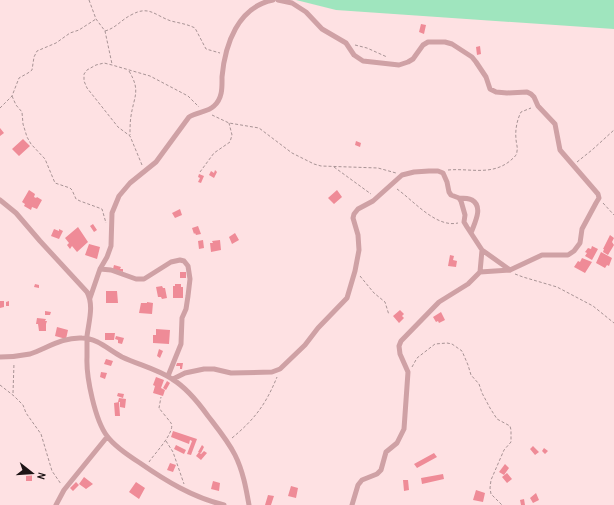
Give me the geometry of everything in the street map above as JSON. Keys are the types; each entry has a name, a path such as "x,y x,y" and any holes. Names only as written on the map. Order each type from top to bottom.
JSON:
{"street":[{"path":"90,298 100,269 112,246 112,213 116,201 123,190 156,162 189,117 214,106 222,90 222,75 226,54 234,30 243,18 253,9 268,1 274,0"},
{"path":"278,0 292,3 311,16 322,29 346,43 354,55 363,61 399,65 414,58 423,45 428,42 445,42 452,44 476,62 486,77 490,88 496,92 527,92 534,97 538,106 555,124 560,150 596,189 599,198 582,229 580,243 574,252 568,254 542,255 510,270 480,272"},
{"path":"173,379 185,373 204,369 214,369 231,373 272,372 280,369 305,345 318,328 347,298 355,271 359,250 358,235 353,218 358,209 373,201 402,175 414,172 438,171 443,173 446,177 451,195 470,200 475,204 478,210 471,233"},
{"path":"459,198 463,205 465,214 464,222 482,250 510,270"},
{"path":"0,200 16,213 87,292 90,298 91,311 87,338 87,369 98,418 107,437 129,456 187,493 204,500 224,505"},
{"path":"352,505 358,485 362,480 377,474 381,470 386,452 402,436 404,429 408,372 400,354 399,346 401,341 440,302 468,284 480,272 482,250"},
{"path":"100,269 111,270 136,279 144,279 171,262 180,260 184,261 188,266 190,279 186,309 182,318 181,344 168,376"},
{"path":"0,357 30,353 74,338 87,338 101,344 122,357 148,366 168,376 185,388 197,400 228,442 236,456 241,470 249,505"},
{"path":"56,505 64,490 107,437"}],"path":[{"path":"89,0 96,19 105,31 112,64"},
{"path":"105,31 112,29 125,18 134,13 143,10 151,11 169,20 195,28 206,48 226,54"},
{"path":"0,108 12,96 19,78 32,70 34,57 37,51 56,43 70,32 79,30 96,19"},
{"path":"346,43 366,48 391,59"},
{"path":"130,136 118,127 87,88 84,81 84,74 89,68 104,63 112,64 150,76 188,96 202,111 229,123 259,128 284,148 302,159 321,166 378,168 402,175"},
{"path":"129,70 136,85 136,94 130,117 130,136 138,153 144,173"},
{"path":"12,96 22,112 23,124 27,137 34,148 45,159 55,183 70,188 76,199 102,209 106,225"},
{"path":"438,171 462,169 486,171 505,165 516,156 518,150 516,139 518,119 521,112 525,109 538,106"},
{"path":"200,172 214,153 230,142 232,135 229,123"},
{"path":"573,165 614,130"},
{"path":"333,166 370,193 373,201"},
{"path":"390,185 421,209 442,222 452,224 464,222"},
{"path":"599,198 614,215"},
{"path":"510,270 517,275 551,285 593,306 614,323"},
{"path":"355,271 374,293 385,302 390,315"},
{"path":"408,372 418,358 435,344 447,343 462,351 471,375 479,384 487,404 497,419 510,426 511,442 504,450 491,480 490,488 491,494 502,505"},
{"path":"12,356 14,366 13,395"},
{"path":"228,442 247,425 262,408 271,392 280,369"},
{"path":"0,385 23,405 26,413 41,434 52,471 64,490"},
{"path":"145,467 166,441 172,425 159,408 162,397"},
{"path":"166,441 173,452 187,493"}],"green space":[{"path":"296,0 614,0 614,29 336,10"}],"building":[{"path":"421,24 426,25 424,34 419,32"},
{"path":"480,46 481,54 477,55 476,47"},
{"path":"0,128 4,133 0,136"},
{"path":"23,139 30,146 19,156 12,149"},
{"path":"356,141 361,143 360,147 355,145"},
{"path":"215,170 217,172 214,178 209,175 211,171 214,173"},
{"path":"199,174 204,176 201,183 198,182 200,178 198,177"},
{"path":"29,190 35,194 34,197 42,200 37,209 32,207 31,210 24,206 25,204 22,202"},
{"path":"337,190 342,197 334,204 328,198"},
{"path":"180,209 182,215 175,218 172,213"},
{"path":"93,224 97,230 94,232 90,226"},
{"path":"198,226 201,234 196,235 195,233 194,234 192,228"},
{"path":"78,227 88,242 77,252 72,246 70,249 67,245 69,243 65,238"},
{"path":"54,229 63,231 59,239 51,236"},
{"path":"235,233 239,240 232,244 229,237"},
{"path":"610,235 614,238 612,242 614,245 608,255 603,252 603,249"},
{"path":"203,240 204,248 199,249 198,241"},
{"path":"220,240 221,250 211,252 210,243 213,243 212,241"},
{"path":"89,244 100,247 97,259 85,255"},
{"path":"592,246 598,249 592,260 585,256 587,253 585,252 588,248 591,249"},
{"path":"601,252 612,258 609,266 607,265 605,268 596,263"},
{"path":"450,255 454,256 453,260 457,261 456,267 448,266"},
{"path":"582,258 592,262 585,273 574,267"},
{"path":"114,265 121,267 120,269 123,269 123,272 113,269"},
{"path":"180,272 186,272 186,278 180,278"},
{"path":"35,284 39,285 39,288 34,287"},
{"path":"175,284 181,284 181,287 183,287 183,298 173,298 173,286 175,286"},
{"path":"162,286 165,288 167,298 162,299 161,297 158,297 156,287"},
{"path":"106,291 117,291 118,303 106,303"},
{"path":"0,301 4,301 4,307 0,308"},
{"path":"9,301 9,306 6,306 6,302"},
{"path":"141,303 153,303 152,314 139,313"},
{"path":"400,310 404,314 402,316 404,318 399,323 393,316"},
{"path":"45,311 51,312 50,315 45,315"},
{"path":"441,312 445,320 439,323 438,321 436,322 433,317"},
{"path":"37,318 46,319 46,331 39,331 38,324 36,324"},
{"path":"57,327 68,330 66,339 55,336"},
{"path":"156,329 170,330 169,344 153,343 153,335 156,335"},
{"path":"105,333 115,333 114,340 105,340"},
{"path":"116,336 124,338 122,344 118,343 118,340 115,339"},
{"path":"159,349 163,351 160,358 157,356"},
{"path":"106,359 113,361 111,366 104,364"},
{"path":"177,363 183,363 182,369 180,369 180,366 176,366"},
{"path":"101,372 107,373 105,379 100,377"},
{"path":"156,377 164,380 161,388 165,390 163,396 153,393 155,386 153,385"},
{"path":"167,381 170,383 166,390 163,388"},
{"path":"118,393 124,394 123,398 117,396"},
{"path":"119,398 126,399 125,408 120,407 120,402 118,402"},
{"path":"119,402 120,416 115,416 114,403"},
{"path":"173,431 197,439 191,455 187,454 192,441 190,440 189,444 171,437"},
{"path":"176,445 186,450 184,454 174,449"},
{"path":"202,445 204,447 201,453 198,452"},
{"path":"533,446 539,452 535,455 530,449"},
{"path":"544,448 548,451 545,454 542,451"},
{"path":"204,451 207,453 201,460 196,456 199,452 201,454"},
{"path":"434,453 437,457 417,468 414,464"},
{"path":"170,463 176,465 173,472 167,470"},
{"path":"505,464 509,468 504,475 499,472"},
{"path":"507,473 512,479 507,483 502,477"},
{"path":"443,474 444,479 422,484 421,478"},
{"path":"26,475 32,475 32,481 26,481"},
{"path":"84,477 93,484 86,489 79,484"},
{"path":"403,480 408,480 409,490 404,491"},
{"path":"213,481 220,483 219,491 211,489"},
{"path":"76,482 79,485 73,491 70,488"},
{"path":"136,482 145,488 139,499 129,492"},
{"path":"291,486 298,488 296,498 288,496"},
{"path":"476,490 485,493 483,502 473,500"},
{"path":"536,493 539,500 533,503 530,498"},
{"path":"268,495 274,496 271,505 265,505"},
{"path":"524,499 525,505 521,505 520,500"}]}
